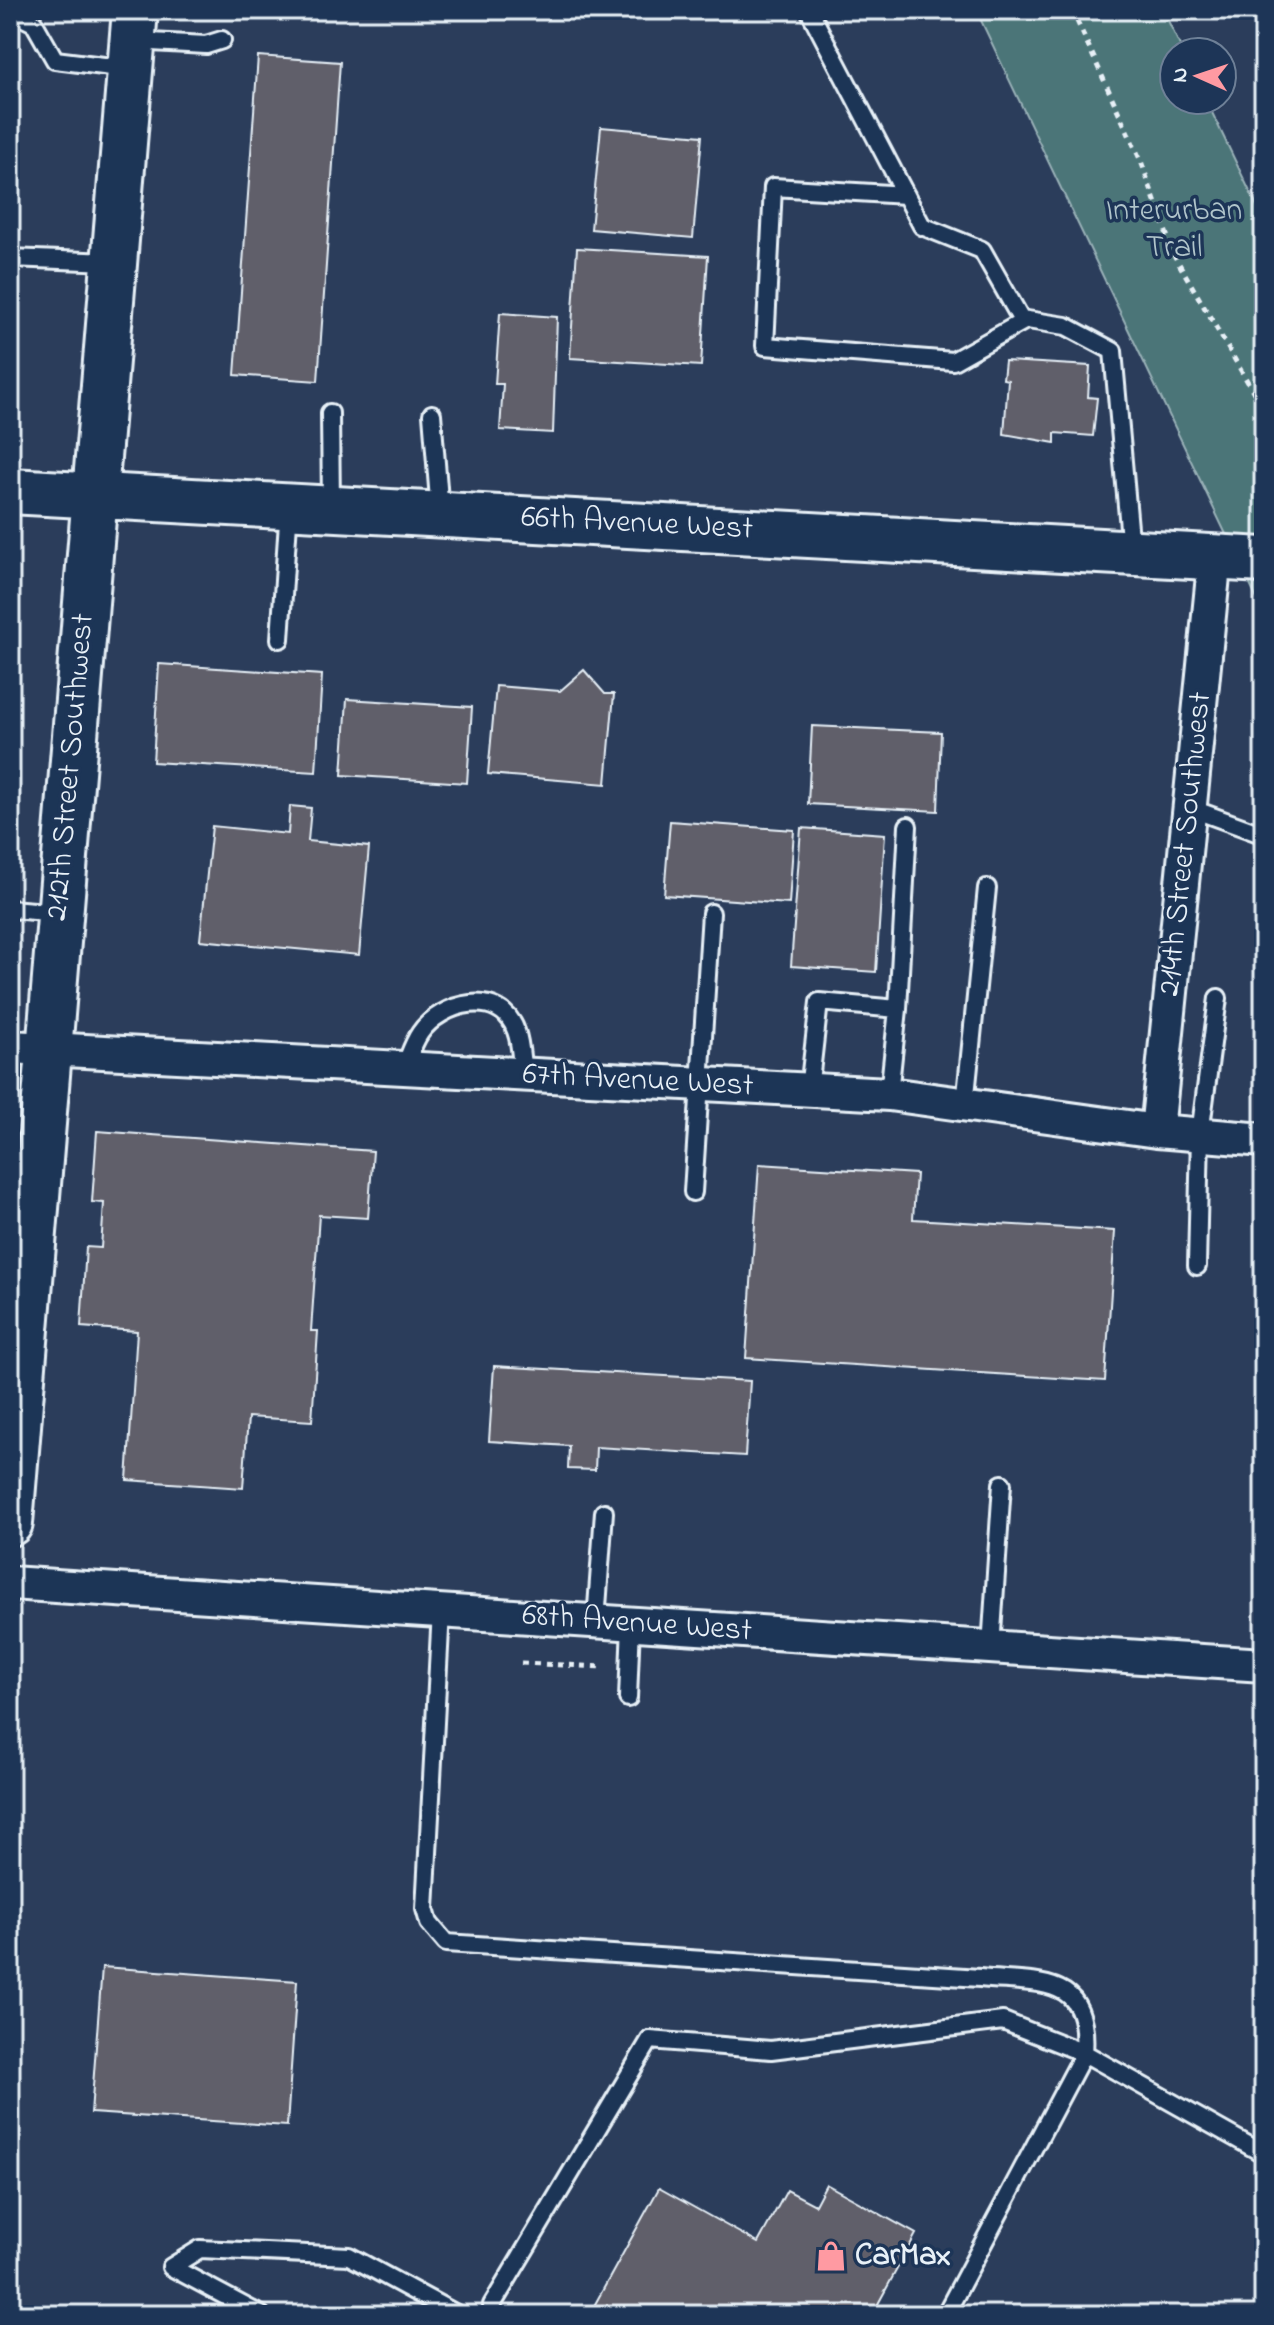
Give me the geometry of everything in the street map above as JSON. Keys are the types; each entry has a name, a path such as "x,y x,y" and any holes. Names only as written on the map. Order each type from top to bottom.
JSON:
{"main road":[{"name":"212th Street Southwest","path":"10,1523 29,1048 59,913 132,40"},
{"name":"66th Avenue West","path":"10,491 1264,560"}],"street":[{"name":"214th Street Southwest","path":"1157,1131 1215,556"},
{"name":"67th Avenue West","path":"29,1048 889,1094 1157,1131 1264,1140"},
{"name":"68th Avenue West","path":"10,1583 1264,1665"}],"lane":[{"path":"809,10 922,226 982,250 1021,319 1066,326 1113,351 1131,552"},
{"path":"10,11 34,23 55,60 132,40 206,45 222,40"},
{"path":"906,195 773,187 765,346 953,361 1026,320"},
{"path":"10,258 113,262"},
{"path":"280,639 330,413"},
{"path":"432,414 440,513"},
{"path":"1190,808 1264,835"},
{"path":"889,1094 898,1009 908,826"},
{"path":"965,1105 987,888"},
{"path":"10,909 59,913"},
{"path":"693,1192 711,913"},
{"path":"1197,1266 1200,1134 1218,998"},
{"path":"404,1068 420,1031 450,1010 476,1001 494,1005 516,1029 523,1074"},
{"path":"809,1090 819,1002 898,1009"},
{"path":"991,1647 1002,1484"},
{"path":"596,1621 604,1512"},
{"path":"441,1611 425,1909 429,1923 446,1943 965,1977 1068,1991 1084,2015 1084,2053 945,2315"},
{"path":"628,1698 631,1624"},
{"path":"492,2315 492,2305 650,2040 771,2050 1003,2021 1084,2053 1264,2154"},
{"path":"261,2315 171,2267 200,2249 349,2256 458,2315"}],"path":[{"path":"1072,10 1141,161 1174,255 1264,410"},
{"path":"521,1663 629,1669"}],"green space":[{"name":"Interurban Trail","path":"976,10 1163,10 1175,36 1158,36 1158,116 1214,116 1264,221 1264,614"}],"building":[{"path":"258,56 340,62 318,381 235,375"},
{"path":"601,127 702,136 693,238 591,229"},
{"path":"577,248 708,256 701,366 570,358"},
{"path":"500,313 557,317 553,433 500,430 503,384 495,384"},
{"path":"1005,361 1090,366 1088,397 1097,398 1093,436 1055,433 1055,443 1004,434 1008,380 1003,379"},
{"path":"159,664 322,675 316,772 153,762"},
{"path":"584,670 605,694 614,694 606,784 488,774 496,686 560,691"},
{"path":"347,699 472,707 467,783 342,775"},
{"path":"812,726 941,732 938,811 808,804"},
{"path":"290,806 311,808 308,841 369,847 359,955 200,940 212,826 288,834"},
{"path":"670,821 794,830 789,904 664,895"},
{"path":"801,828 885,834 876,972 791,966"},
{"path":"97,1131 373,1151 368,1218 319,1215 311,1331 318,1331 312,1421 248,1417 243,1488 127,1480 137,1331 81,1327 86,1247 101,1248 104,1203 92,1202"},
{"path":"759,1164 916,1174 913,1219 1115,1231 1105,1381 746,1358"},
{"path":"494,1366 750,1381 745,1456 596,1447 595,1470 568,1469 569,1446 489,1441"},
{"path":"102,1967 297,1981 287,2126 91,2113"},
{"path":"826,2184 916,2234 872,2315 589,2315 659,2188 758,2243 787,2190 815,2205"}],"place":[{"name":"CarMax","path":"831,2256"}]}
